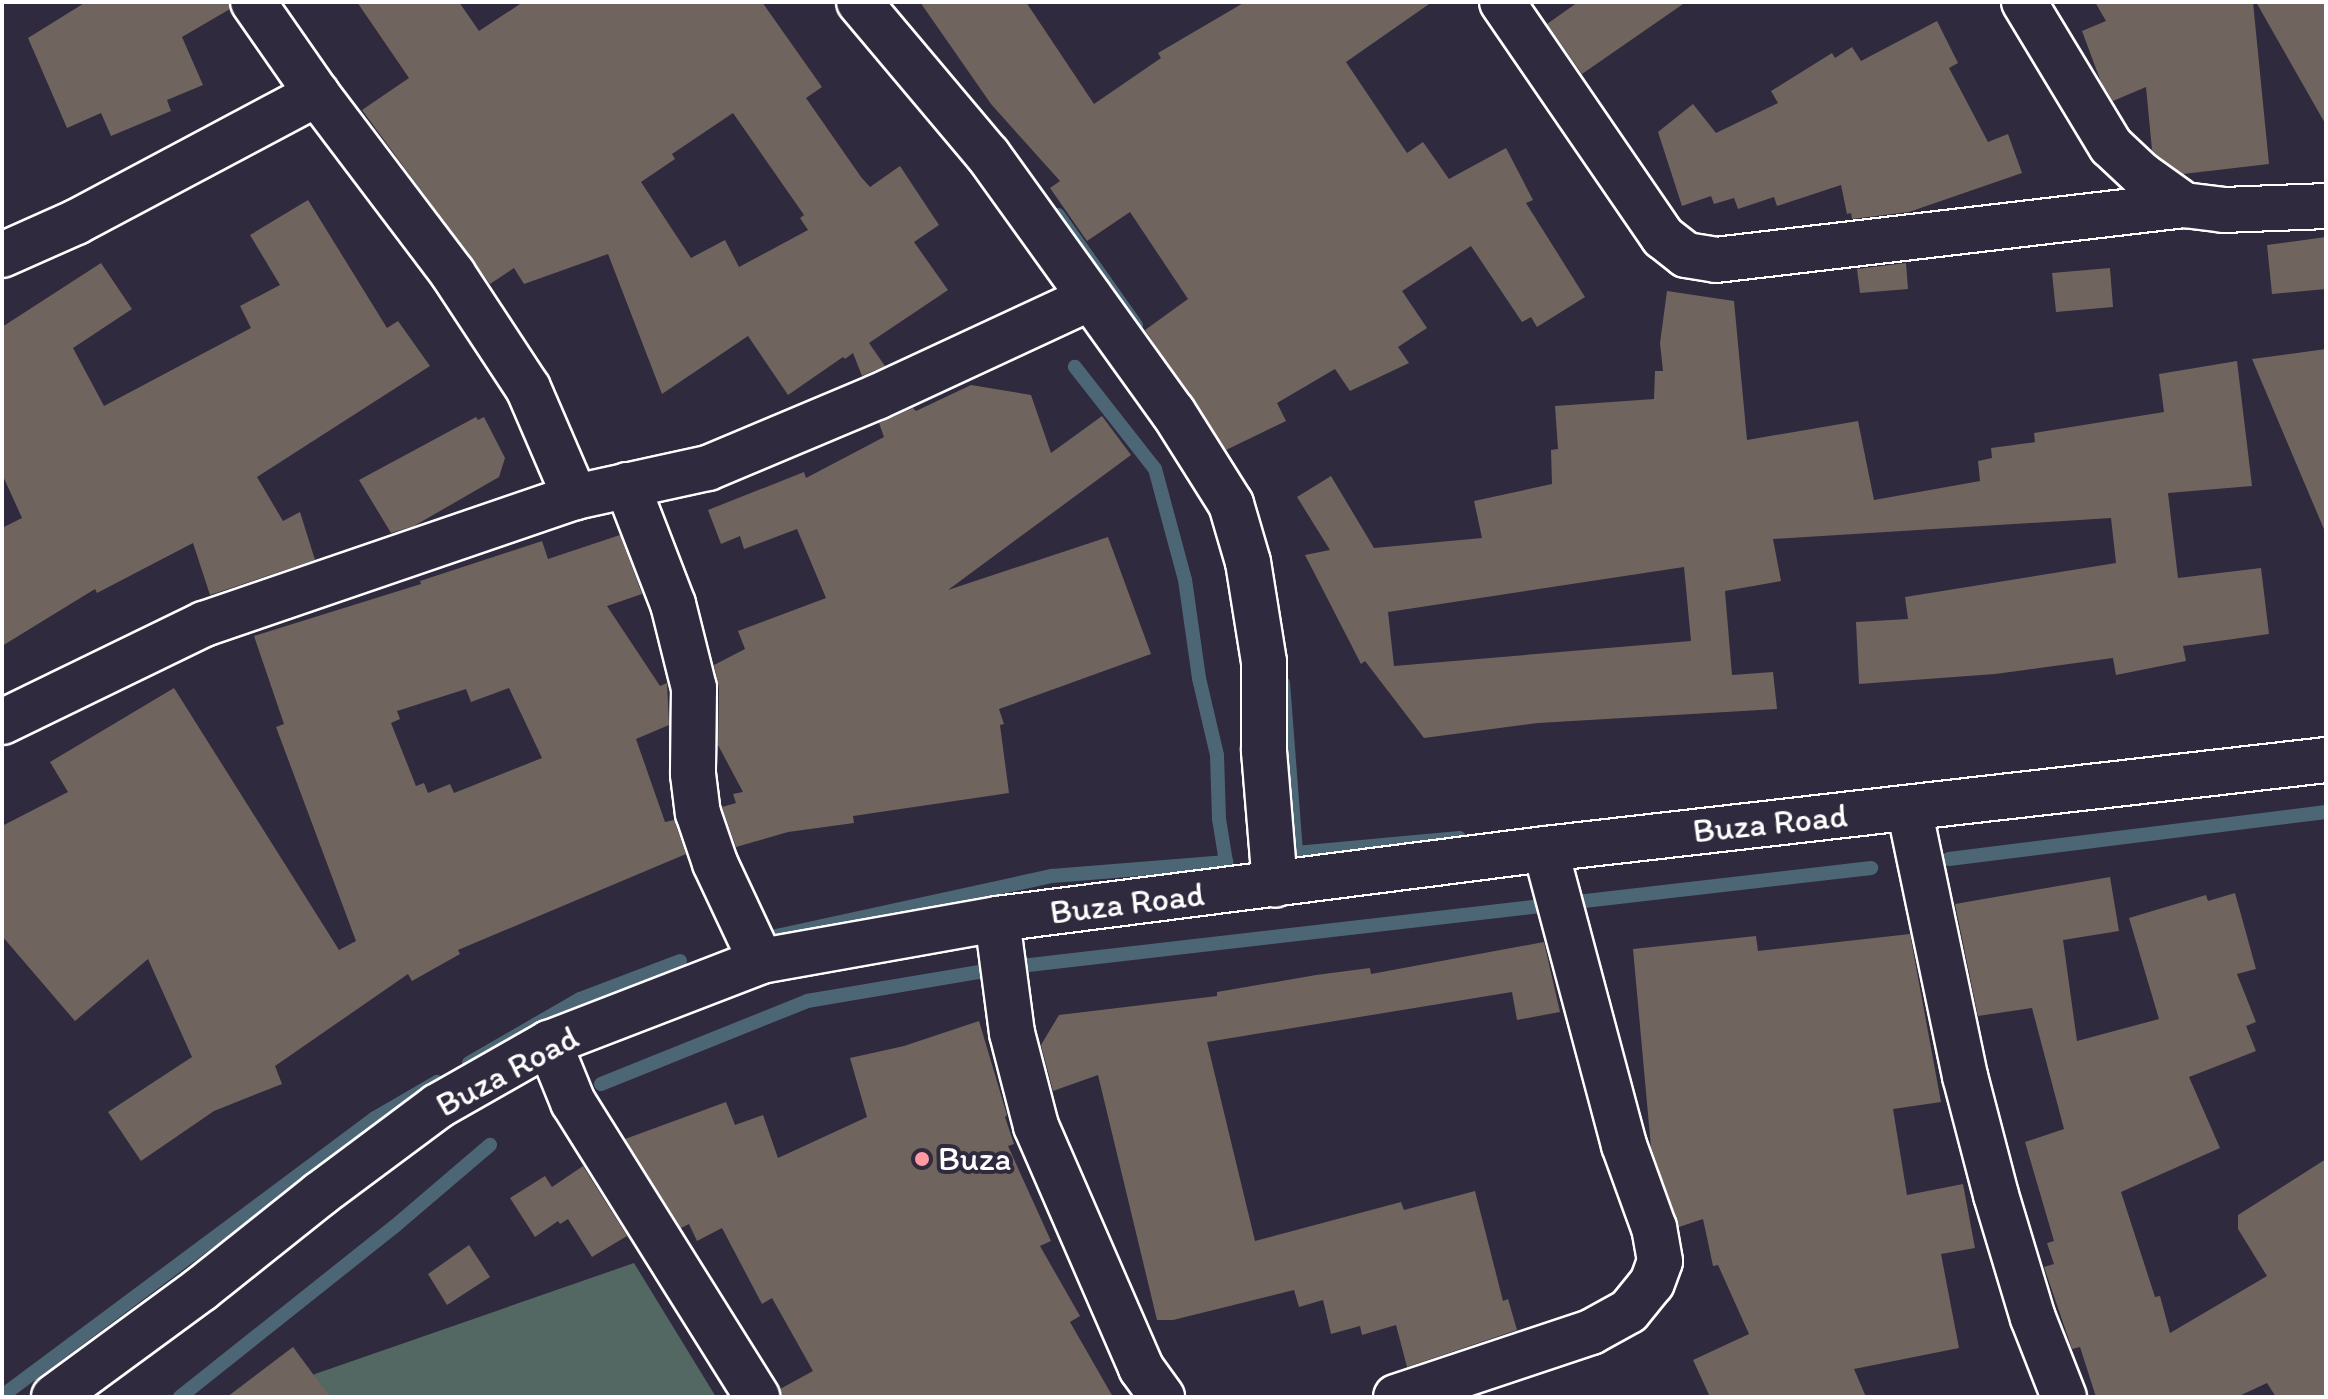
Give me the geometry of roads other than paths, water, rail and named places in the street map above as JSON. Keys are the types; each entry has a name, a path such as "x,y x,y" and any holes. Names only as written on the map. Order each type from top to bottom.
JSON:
{"street":[{"path":"253,2 317,94 453,274 528,388 575,497"},
{"path":"859,2 988,155 1173,412 1231,504 1248,562 1264,662 1264,751 1275,885"},
{"path":"1502,2 1663,237 1686,255 1716,260 2184,205 2223,210 2326,206"},
{"path":"2024,2 2111,146 2142,175 2184,205"},
{"path":"2,255 76,222 317,94"},
{"path":"2,722 204,624 575,497 708,468 877,397 1090,298"},
{"path":"627,485 673,604 694,688 693,774 698,813 715,863 761,961"},
{"name":"Buza Road","path":"54,1397 438,1106 549,1043 761,961 997,919 1545,849 2326,760"},
{"path":"1909,808 1965,1076 1996,1195 2033,1318 2064,1397"},
{"path":"1396,1397 1591,1332 1629,1311 1652,1283 1660,1261 1654,1228 1624,1145 1545,849"},
{"path":"997,919 1012,1033 1036,1126 1141,1368 1162,1397"},
{"path":"549,1043 573,1102 757,1397"}],"waterway":[{"path":"1058,215 1136,325"},
{"path":"758,940 1052,876 1226,862 1219,819 1217,755 1199,678 1185,580 1155,469 1075,367"},
{"path":"1283,683 1296,853 1459,838"},
{"path":"1949,859 2326,812"},
{"path":"601,1084 807,1001 1003,968 1871,868"},
{"path":"469,1063 580,999 680,961"},
{"path":"2,1396 375,1118 437,1082"},
{"path":"180,1397 395,1226 490,1145"}],"place":[{"name":"Buza","path":"922,1159"}]}
